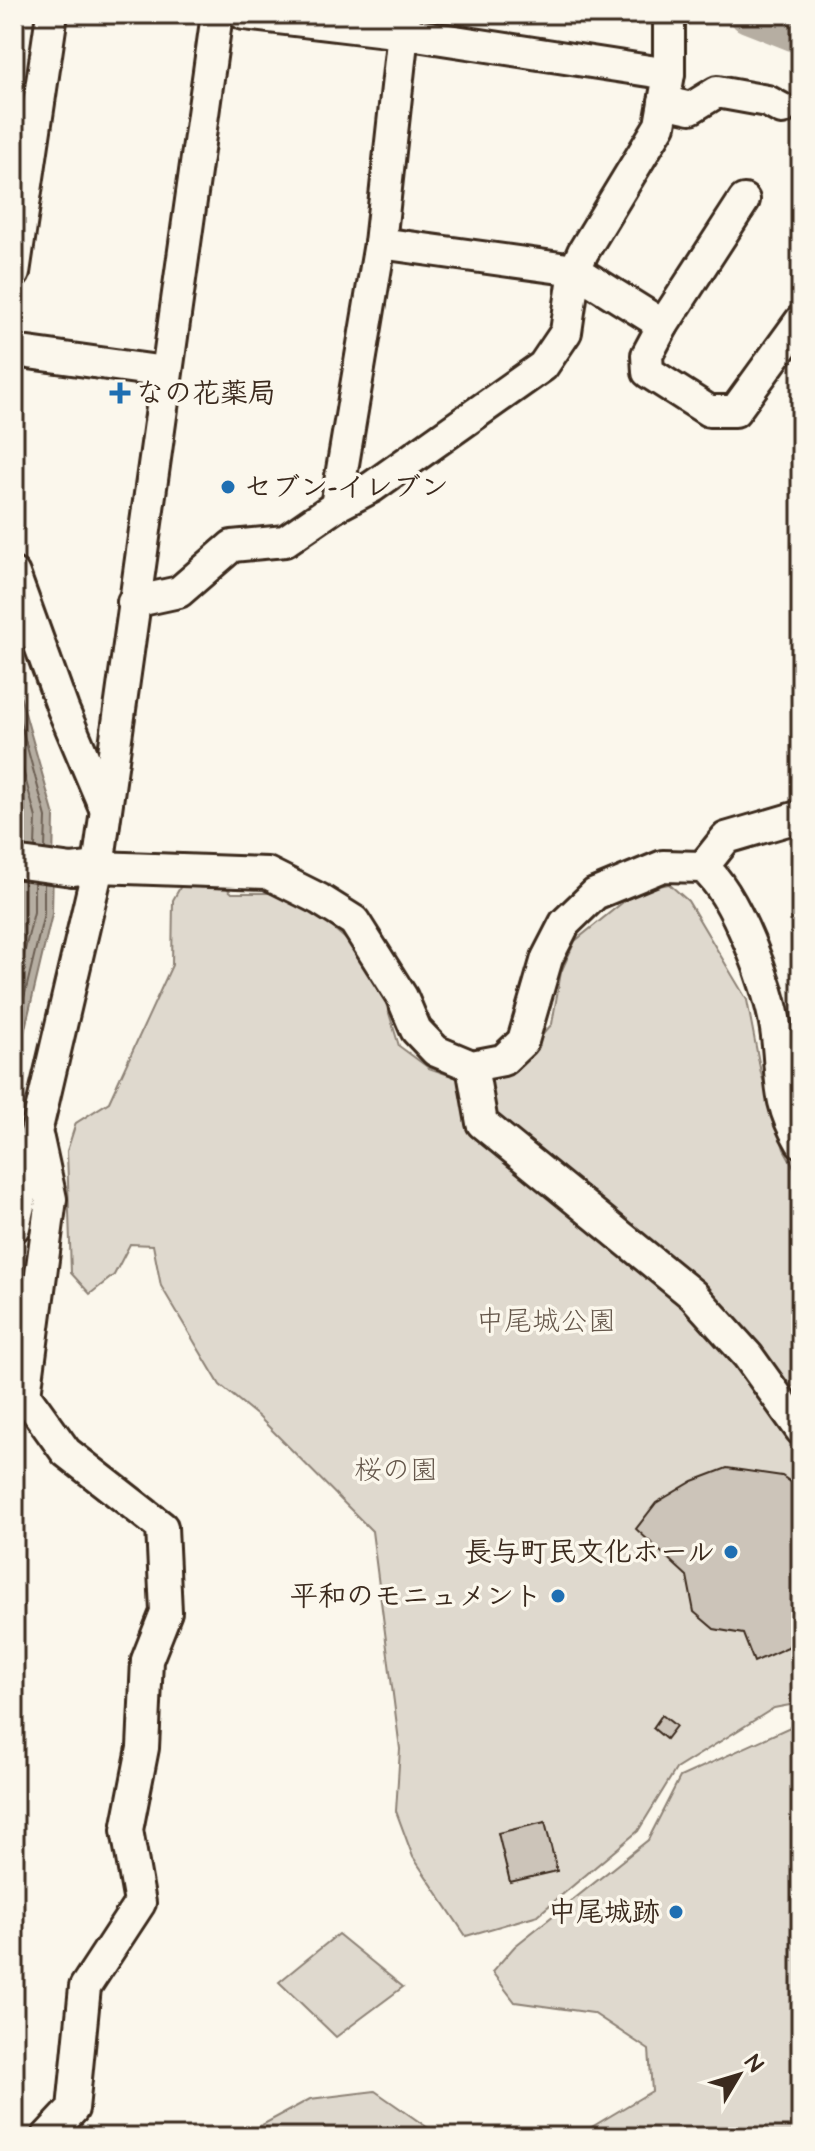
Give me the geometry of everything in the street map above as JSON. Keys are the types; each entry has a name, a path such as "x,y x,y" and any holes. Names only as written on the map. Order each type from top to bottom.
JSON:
{"street":[{"path":"14,273 52,14"},
{"path":"14,1227 37,1131 85,868 105,808 217,14"},
{"path":"244,14 404,24 666,88 691,108 717,92 767,101 782,109"},
{"path":"133,602 179,592 232,546 285,541 336,506 372,487 543,366 566,332 575,270 660,125 666,88 669,14"},
{"path":"336,506 380,243 404,24"},
{"path":"744,200 663,325 647,355 648,372 709,411 735,411 801,320"},
{"path":"380,243 575,270 663,325"},
{"path":"14,351 165,372"},
{"path":"14,574 63,709 105,808"},
{"path":"703,867 726,838 801,816"},
{"path":"14,862 85,868 267,873 354,921 396,985 416,1030 436,1051 472,1066 503,1060 523,1041 547,958 565,923 595,894 663,866 703,867 727,894 766,990 776,1029 783,1107 801,1142"},
{"path":"472,1066 482,1123 693,1295 748,1356 801,1430"},
{"path":"37,1131 51,1199 25,1395 66,1452 162,1527 166,1612 147,1660 143,1748 127,1830 140,1903 85,1987 73,2109 47,2137"}],"green space":[{"name":"中尾城公園","path":"220,882 232,893 293,893 365,956 385,1000 399,1046 429,1068 463,1080 523,1057 552,1024 561,972 575,941 638,890 669,884 688,901 747,1000 761,1073 784,1149 798,1174 795,1206 801,1335 801,1703 774,1708 676,1769 638,1831 538,1915 466,1936 413,1857 396,1811 400,1749 372,1531 259,1417 220,1385 161,1286 153,1245 130,1244 114,1275 90,1294 71,1273 67,1151 76,1123 109,1102 172,965 173,900 182,884"},
{"path":"801,1722 801,2137 470,2137 590,2128 652,2091 649,2050 593,2013 515,2002 492,1972 515,1946 648,1840 680,1777"},
{"path":"338,1934 403,1987 336,2037 279,1982"},
{"path":"375,2091 441,2137 247,2137 249,2132 310,2099"}],"water":[{"path":"14,674 54,816 52,914 14,1075"}],"building":[{"name":"長与町民文化ホール","path":"727,1468 782,1476 801,1489 801,1629 788,1647 754,1662 743,1634 714,1629 694,1612 687,1576 636,1529 656,1503 693,1481"},
{"path":"662,1715 676,1726 666,1739 653,1728"},
{"path":"545,1822 557,1871 510,1882 498,1833"}],"waterway":[{"path":"748,14 801,35"}],"place":[{"name":"なの花薬局","path":"120,393"},
{"name":"セブン-イレブン","path":"228,487"},
{"name":"長与町民文化ホール","path":"731,1552"},
{"name":"平和のモニュメント","path":"558,1596"},
{"name":"中尾城跡","path":"676,1912"}],"park label":[{"name":"桜の園","path":"396,1470"}]}
